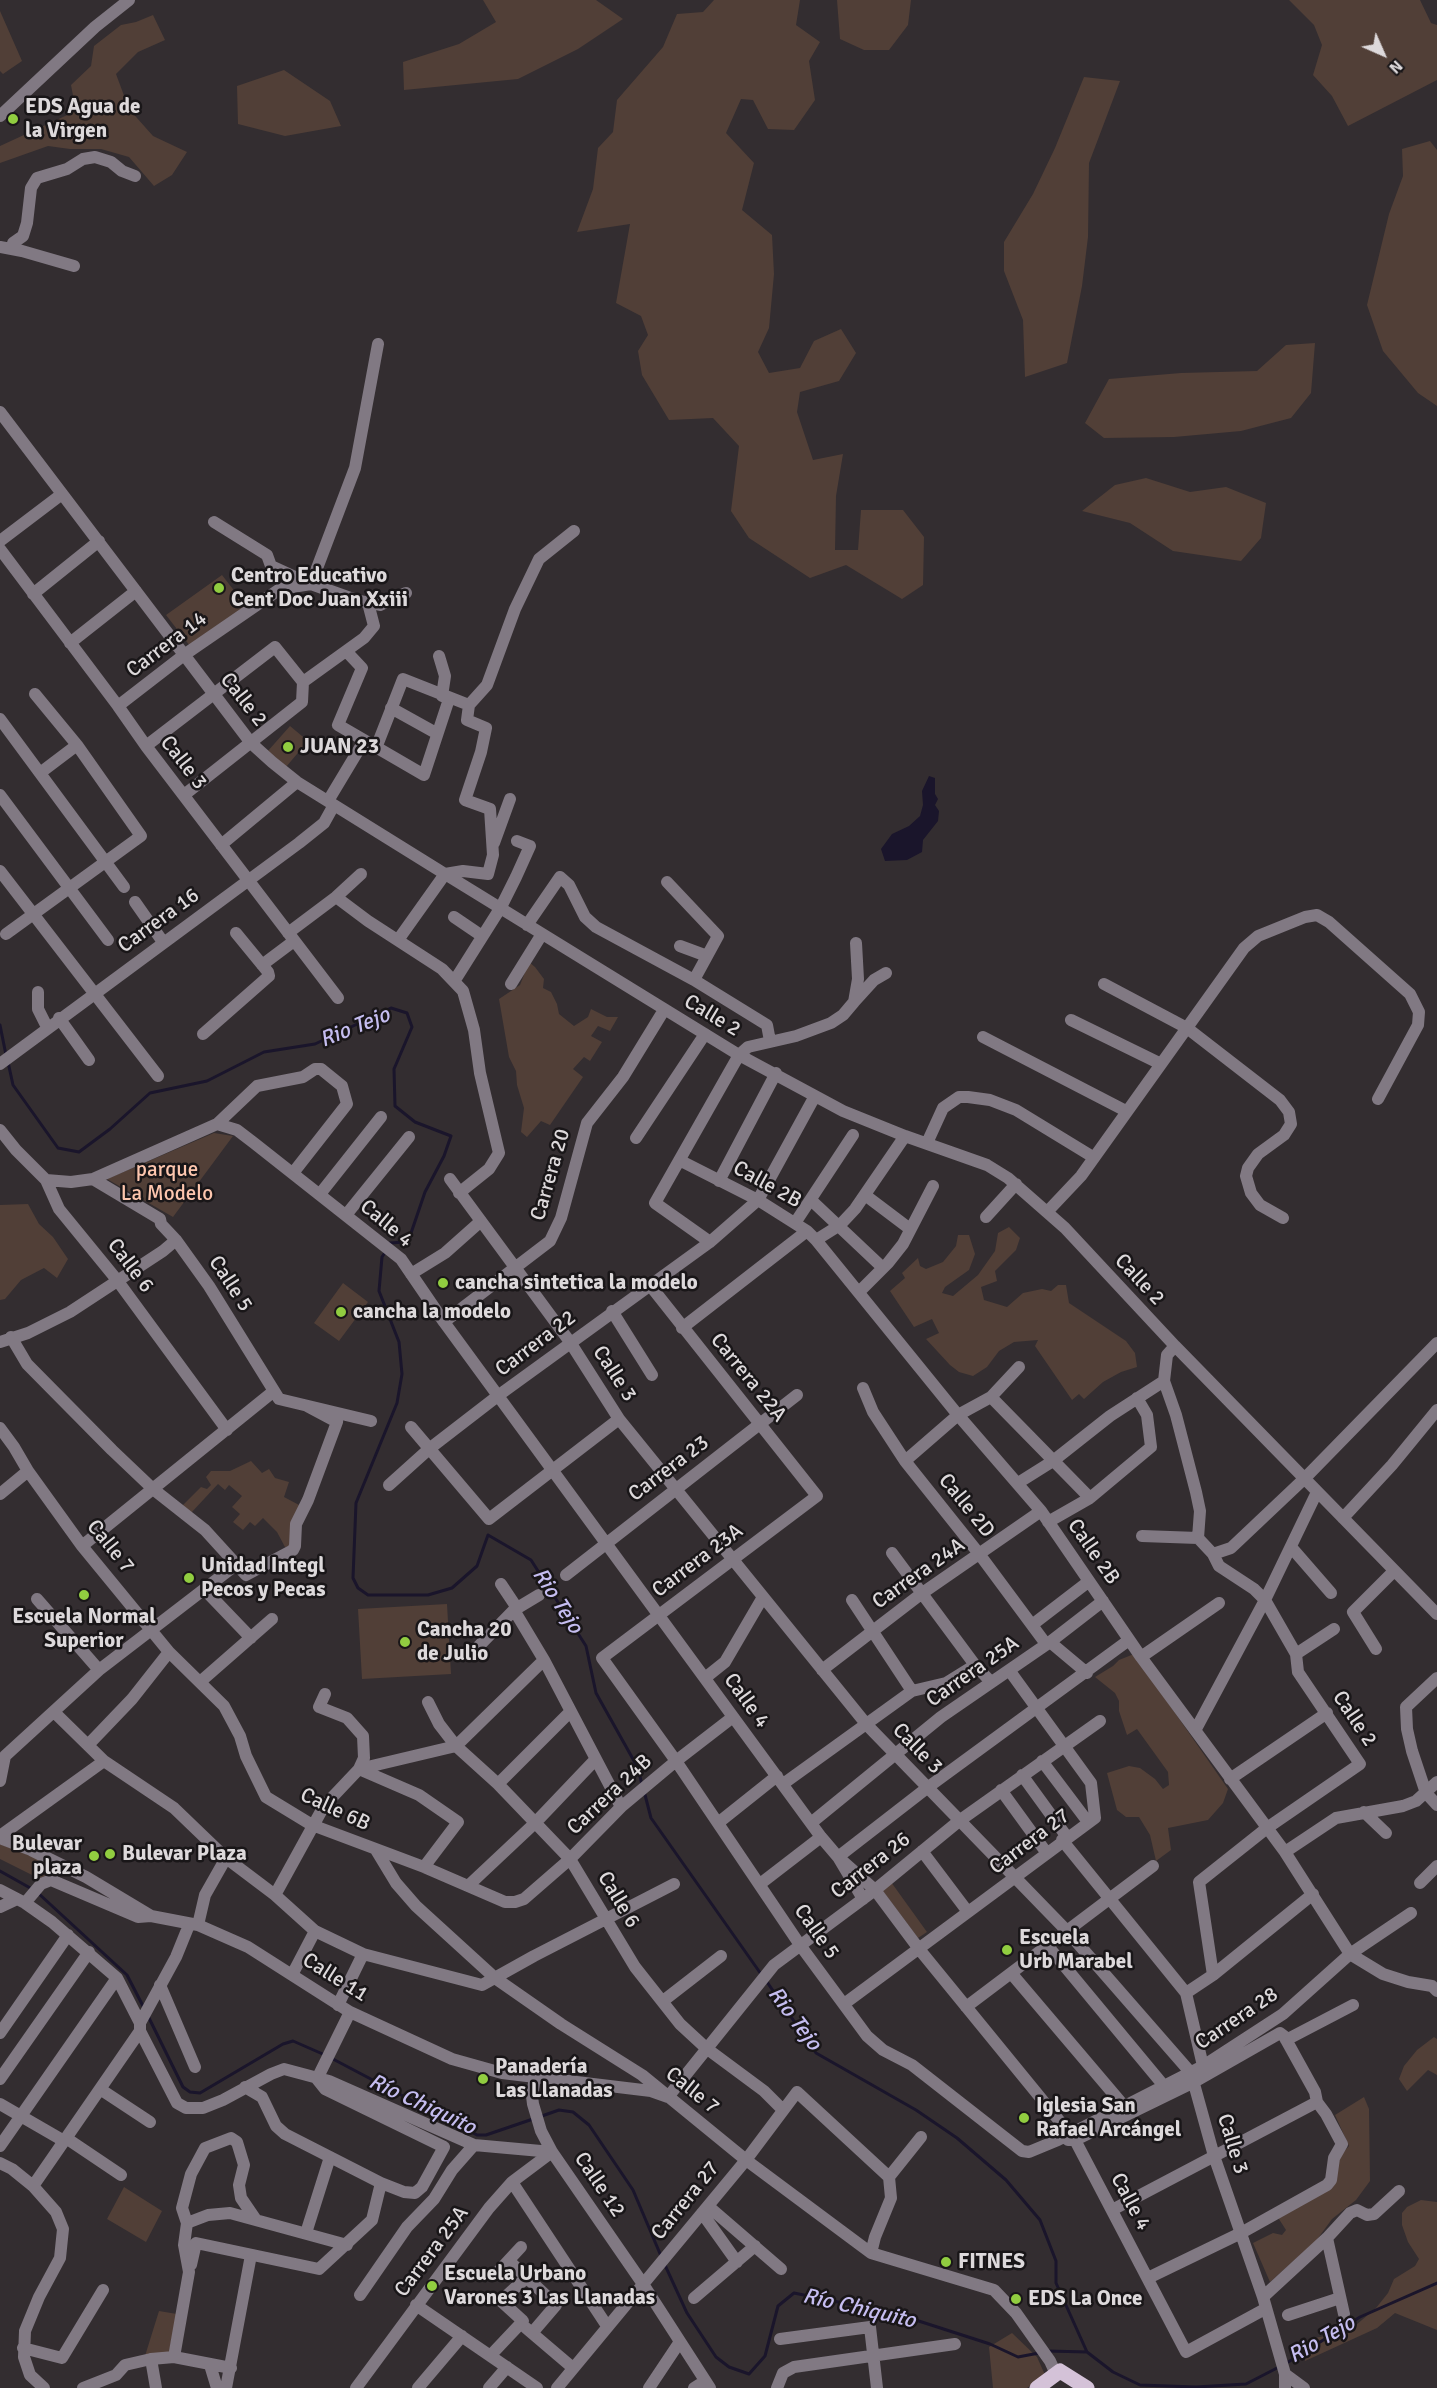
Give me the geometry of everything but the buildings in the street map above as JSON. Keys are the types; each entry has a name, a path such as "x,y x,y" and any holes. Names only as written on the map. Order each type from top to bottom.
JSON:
{"main road":[{"path":"1037,2388 1056,2369 1080,2387"}],"street":[{"path":"0,116 95,27 129,0"},
{"path":"18,247 27,223 31,188 37,178 67,169 83,159 94,157 111,162 135,176"},
{"path":"0,240 74,266"},
{"path":"0,248 18,247"},
{"path":"214,522 267,555 271,566 311,584 355,468 378,344"},
{"name":"Calle 2","path":"0,412 251,743 297,782 739,1055 815,1096 905,1136 987,1165 1016,1184 1065,1228 1175,1346 1437,1614"},
{"path":"0,541 62,494"},
{"path":"398,940 444,874 463,871 488,874 494,855 490,809 465,800 481,752 486,728 467,720 469,705 487,685 515,609 539,559 574,531"},
{"path":"33,594 99,541"},
{"name":"Calle 3","path":"0,549 247,881 338,998"},
{"name":"Carrera 14","path":"118,706 184,655 280,589 311,584 380,605 406,593"},
{"path":"70,643 136,591"},
{"path":"303,682 364,638 374,626 368,603"},
{"path":"146,746 275,647 303,682 302,702 184,795"},
{"path":"346,651 362,668 338,725 424,775 445,697 445,676 439,656"},
{"path":"376,748 403,679 469,705"},
{"path":"6,934 141,836 77,745 35,694"},
{"path":"391,708 436,733"},
{"path":"0,719 124,887"},
{"name":"Carrera 16","path":"2,1062 324,823 331,803 364,741"},
{"path":"40,773 77,745"},
{"path":"221,845 297,782"},
{"path":"0,795 108,940"},
{"path":"492,847 510,799"},
{"path":"455,980 501,908 530,846 517,841"},
{"path":"0,871 158,1076"},
{"path":"262,965 361,874"},
{"name":"Calle 2","path":"527,925 560,877 569,885 585,917 596,927 694,980 767,1025 770,1041"},
{"path":"666,882 718,936 694,980"},
{"path":"336,897 442,969 455,980 463,991 499,1153 489,1169 459,1193"},
{"path":"135,902 163,942"},
{"path":"1047,1212 1069,1191 1244,948 1258,936 1305,917 1317,915 1329,922 1410,994 1419,1012 1418,1025 1378,1099"},
{"path":"454,917 482,936"},
{"path":"203,1034 267,979 269,974 236,933"},
{"path":"511,984 542,934"},
{"path":"854,1002 858,979 856,943"},
{"path":"680,946 707,956"},
{"path":"710,1242 655,1203 681,1161 739,1055 748,1047 796,1036 831,1023 843,1015 874,980 886,973"},
{"path":"1104,984 1187,1028 1280,1100 1289,1112 1291,1124 1284,1135 1258,1154 1248,1168 1246,1176 1251,1193 1260,1205 1283,1218"},
{"path":"38,992 38,1009 47,1027"},
{"name":"Carrera 20","path":"444,1322 550,1241 561,1218 587,1123 623,1077 664,1010"},
{"path":"59,1018 89,1060"},
{"path":"1071,1020 1161,1064"},
{"path":"636,1138 705,1034"},
{"path":"983,1037 1126,1111"},
{"path":"46,1180 71,1182 93,1179 217,1124 257,1086 303,1077 321,1069 342,1086 347,1104 293,1173"},
{"path":"719,1181 776,1073"},
{"name":"Carrera 22","path":"388,1485 429,1449 499,1395 649,1284 710,1242 758,1200 815,1096"},
{"path":"927,1143 943,1108 959,1097 968,1097 990,1100 1017,1110 1094,1157"},
{"path":"320,1194 381,1117"},
{"name":"Calle 4","path":"217,1124 237,1130 374,1236 400,1259 821,1837 838,1857 875,1890 1067,2138 1112,2210 1186,2352 1264,2303"},
{"name":"Calle 6","path":"0,1130 46,1180 59,1209 117,1280 227,1430"},
{"path":"795,1223 853,1135"},
{"path":"682,1328 812,1236 840,1225 865,1195 905,1136"},
{"path":"346,1215 409,1137"},
{"path":"0,1147 16,1150"},
{"name":"Calle 2B","path":"681,1161 758,1200 812,1236 860,1291 958,1415 1018,1483 1044,1517 1141,1657 1285,1852 1350,1954 1383,1974 1408,1982 1435,1986"},
{"name":"Calle 5","path":"93,1179 160,1219 209,1286 274,1391"},
{"name":"Calle 3","path":"450,1179 570,1342 619,1419 867,1725 1066,1931 1192,2078 1214,2156 1264,2303 1284,2373 1285,2388"},
{"path":"986,1217 1016,1184"},
{"path":"860,1291 903,1244 933,1186"},
{"path":"865,1195 910,1229"},
{"name":"Calle 2B","path":"812,1200 883,1268"},
{"path":"411,1274 445,1253 481,1221"},
{"path":"177,1240 47,1325 5,1340 153,1489 205,1530 246,1575 293,1550 295,1546 296,1524 308,1500 337,1422 308,1406"},
{"name":"Carrera 22A","path":"649,1284 817,1496"},
{"path":"612,1311 652,1375"},
{"path":"1213,1554 1231,1548 1305,1478 1437,1343"},
{"path":"1142,1536 1198,1538 1200,1512 1196,1492 1176,1414 1164,1381 1167,1356 1175,1346"},
{"path":"905,1461 958,1415 991,1397 1019,1367"},
{"path":"1018,1483 1053,1461 1110,1416 1164,1381"},
{"name":"Calle 2D","path":"863,1388 873,1412 905,1461 1032,1625 1048,1643 1087,1673"},
{"path":"82,1546 274,1391 279,1399 371,1421"},
{"name":"Carrera 23","path":"566,1575 797,1395"},
{"path":"991,1397 1090,1498"},
{"name":"Carrera 24A","path":"822,1670 921,1594 980,1555 1044,1517 1090,1498 1151,1447 1147,1415 1137,1398"},
{"path":"1343,1518 1392,1465 1437,1410"},
{"path":"411,1427 489,1518 619,1419"},
{"name":"Calle 7","path":"0,1428 82,1546 169,1652 200,1682"},
{"path":"0,1494 28,1471"},
{"path":"1196,1729 1265,1600 1317,1492"},
{"name":"Carrera 23A","path":"602,1658 817,1496"},
{"name":"Calle 2","path":"1198,1538 1213,1554 1219,1566 1254,1589 1265,1600 1296,1654 1298,1671 1360,1764 1267,1828"},
{"path":"1291,1546 1331,1593"},
{"path":"892,1553 975,1665 990,1681"},
{"path":"0,1781 5,1756 99,1670 237,1564"},
{"path":"1376,1649 1353,1612 1394,1571"},
{"path":"1032,1625 1088,1582"},
{"path":"501,1584 544,1660 621,1807"},
{"path":"204,1589 251,1638"},
{"path":"472,1653 516,1609 538,1595"},
{"path":"705,1678 725,1662 763,1597"},
{"path":"37,1599 99,1670"},
{"path":"852,1600 912,1691"},
{"name":"Carrera 25A","path":"811,1823 894,1754 990,1681 1048,1643 1103,1601"},
{"path":"1141,1657 1219,1603"},
{"path":"200,1682 272,1620"},
{"path":"1296,1654 1334,1629"},
{"path":"863,1899 838,1857 927,1788 1129,1640"},
{"path":"88,1745 132,1699 169,1652"},
{"name":"Calle 5","path":"602,1658 676,1761 800,1945 867,2036 883,2050 912,2065 1022,2151 1029,2152 1067,2138"},
{"path":"359,1769 456,1746 544,1660"},
{"path":"718,1823 780,1780 867,1725 912,1691 946,1683 975,1665"},
{"path":"1009,1670 1066,1745 1091,1783 1092,1820"},
{"path":"1437,1678 1406,1707 1407,1729 1412,1751 1426,1793 1437,1805"},
{"name":"Calle 6B","path":"200,1682 224,1706 240,1736 246,1756 266,1797 312,1825 470,1885 505,1902 515,1902"},
{"path":"274,1895 324,1806 359,1769 364,1758 363,1736 346,1718 319,1707 325,1694"},
{"name":"Calle 6","path":"428,1702 439,1724 456,1746 498,1784 570,1859 635,1967 680,2024 706,2048 764,2091 782,2109"},
{"path":"54,1712 104,1761 174,1808 226,1858 274,1895 315,1931 363,1954 482,1985 674,1884"},
{"path":"498,1784 570,1712"},
{"path":"1230,1779 1327,1713"},
{"name":"Carrera 24B","path":"515,1902 524,1899 570,1859 621,1807 733,1717"},
{"name":"Carrera 26","path":"668,2097 774,1965 875,1890 959,1821 1101,1721"},
{"path":"470,1885 535,1823 595,1760"},
{"path":"0,1837 104,1761"},
{"path":"1042,1761 1092,1820"},
{"path":"359,1769 418,1795 458,1822 424,1867"},
{"path":"1022,1776 1110,1898 1186,1994 1203,2066"},
{"path":"1285,1852 1336,1818 1403,1806 1416,1801 1437,1782"},
{"path":"1001,1790 1046,1852"},
{"path":"1364,1812 1386,1833"},
{"name":"Carrera 27","path":"844,2004 1092,1820"},
{"path":"1213,1975 1199,1882 1267,1828"},
{"name":"Calle 11","path":"0,1837 86,1877 150,1916 193,1925 248,1947 350,2012 452,2059 502,2073 651,2091 668,2097"},
{"path":"760,1884 821,1837"},
{"name":"Calle 7","path":"376,1850 396,1883 416,1906 448,1938 495,1978 561,2024 642,2075 746,2160 871,2253 994,2290 1016,2313 1056,2369"},
{"path":"922,1851 968,1912"},
{"path":"33,2186 100,2089 141,2024 193,1925 205,1895 226,1858"},
{"path":"966,2007 1153,1866"},
{"path":"1420,1883 1437,1866"},
{"path":"0,1907 24,1899 41,1884 51,1880 117,1910 138,1917 150,1916"},
{"path":"0,1890 24,1899 117,1978 177,2103 186,2108 203,2108 223,2100 270,2074"},
{"path":"1186,1994 1313,1894"},
{"name":"Carrera 28","path":"1192,2078 1203,2066 1282,2013 1350,1954 1412,1913"},
{"path":"292,1975 315,1931"},
{"path":"0,2033 68,1935"},
{"path":"1047,1946 1166,2090"},
{"path":"0,2079 89,1952"},
{"path":"338,2005 363,1954"},
{"path":"663,2001 721,1956"},
{"path":"1011,1972 1127,2109"},
{"path":"0,2146 117,1978"},
{"path":"160,1985 195,2067"},
{"name":"Carrera 28","path":"1067,2138 1353,2005"},
{"path":"245,2087 262,2097 276,2126 285,2134 381,2183 404,2192 415,2193 422,2187 444,2147 326,2089 317,2079 350,2012"},
{"path":"1148,2278 1241,2233 1330,2183 1334,2158 1342,2144 1317,2102 1315,2092 1284,2037"},
{"name":"Calle 12","path":"270,2074 284,2069 328,2081 474,2145 552,2152 643,2284 679,2343 708,2384"},
{"path":"262,2097 270,2074"},
{"path":"535,2077 533,2104 541,2131 552,2152"},
{"path":"100,2089 150,2122"},
{"name":"Carrera 27","path":"557,2388 746,2160 797,2092 889,2177"},
{"path":"1112,2210 1317,2102"},
{"path":"0,2104 21,2114 121,2175"},
{"path":"871,2253 891,2198 889,2177 921,2137"},
{"path":"189,2272 184,2245 187,2223 182,2208 195,2164 205,2148 231,2138 234,2139 244,2165 239,2185 241,2198 256,2220"},
{"path":"360,2295 407,2227 434,2199 452,2170 474,2145"},
{"name":"Carrera 25A","path":"356,2388 489,2208 512,2182 552,2152"},
{"path":"306,2233 330,2157"},
{"path":"0,2163 12,2169 33,2186 56,2212 63,2229 60,2258 39,2297 25,2331 24,2357 30,2375 44,2388"},
{"path":"512,2182 608,2326"},
{"path":"174,2357 196,2243 319,2269 372,2220 381,2183"},
{"path":"1264,2303 1353,2211 1374,2214 1399,2191"},
{"path":"705,2209 755,2246 781,2269"},
{"path":"705,2209 737,2262"},
{"path":"187,2223 217,2213 230,2213 347,2245"},
{"path":"1327,2238 1344,2314"},
{"path":"694,2298 755,2246"},
{"path":"495,2275 521,2247"},
{"path":"226,2388 251,2255"},
{"path":"509,2260 556,2305 532,2333"},
{"path":"490,2356 523,2321 501,2301 527,2277"},
{"path":"23,2348 62,2358 103,2290"},
{"path":"1288,2315 1340,2298"},
{"path":"416,2305 537,2388"},
{"path":"520,2324 573,2368"},
{"path":"780,2339 870,2327 877,2388"},
{"path":"418,2388 462,2336"},
{"path":"649,2388 679,2343"},
{"path":"777,2388 783,2373 788,2369 955,2344"},
{"path":"83,2388 104,2385 125,2365 151,2359 174,2357 231,2368"},
{"path":"151,2359 156,2388"},
{"path":"210,2365 217,2388"},
{"path":"489,2388 507,2367"},
{"path":"1284,2373 1304,2388"},
{"path":"694,2388 708,2384"}],"green space":[{"path":"483,0 596,0 623,19 578,49 518,79 404,90 403,62 459,44 496,22"},
{"path":"714,0 800,0 796,25 820,42 809,61 815,100 794,130 768,129 753,100 741,99 726,133 754,163 742,210 772,235 774,274 769,328 758,352 769,373 800,368 814,341 841,329 856,353 839,381 800,392 797,412 813,460 843,454 836,496 835,550 858,550 861,510 903,510 924,537 923,585 902,599 846,565 810,578 749,538 731,511 739,446 713,418 669,420 642,375 638,351 648,335 641,316 616,303 630,224 577,232 593,189 598,148 613,132 617,100 663,47 677,14 703,12"},
{"path":"837,0 911,0 908,25 889,50 864,50 840,39"},
{"path":"1289,0 1420,0 1431,23 1437,25 1437,80 1348,126 1332,96 1313,75 1322,45 1314,25"},
{"path":"0,11 22,61 3,74 0,71"},
{"path":"153,15 165,40 138,52 116,74 129,109 153,136 187,152 172,175 154,186 129,157 101,149 48,146 0,163 0,146 76,111 71,85 91,66 94,46 121,25"},
{"path":"284,70 330,101 341,126 285,136 238,124 237,86"},
{"path":"1084,77 1120,81 1089,163 1088,237 1082,286 1067,363 1025,377 1023,320 1004,271 1004,242 1033,194"},
{"path":"1430,141 1437,150 1437,406 1418,393 1383,351 1367,305 1389,214 1403,176 1402,149"},
{"path":"1315,343 1311,393 1291,418 1241,431 1174,437 1104,438 1085,423 1109,379 1181,373 1257,371 1286,345"},
{"path":"1146,478 1190,492 1226,487 1266,503 1261,538 1241,561 1173,551 1130,523 1082,511 1115,485"},
{"path":"222,575 246,606 190,646 166,615"},
{"name":"JUAN 23","path":"290,726 308,741 286,767 267,752"},
{"path":"529,962 544,979 543,988 551,992 559,1014 574,1026 588,1017 591,1009 607,1017 618,1017 610,1031 598,1026 591,1036 602,1042 590,1061 584,1057 573,1069 583,1077 550,1125 541,1121 527,1137 521,1132 524,1108 517,1085 516,1071 509,1057 499,999 520,985"},
{"name":"parque La Modelo","path":"214,1133 233,1136 173,1217 107,1179"},
{"path":"28,1204 39,1224 53,1237 68,1259 57,1278 44,1268 21,1280 5,1299 0,1300 0,1205"},
{"path":"1009,1227 1020,1238 1016,1250 995,1271 997,1281 981,1287 984,1300 1007,1307 1023,1293 1042,1289 1051,1291 1058,1285 1066,1285 1069,1303 1126,1341 1135,1353 1137,1367 1121,1372 1103,1382 1084,1399 1079,1394 1072,1400 1035,1346 1038,1340 1014,1342 999,1351 987,1367 973,1376 959,1372 950,1365 926,1339 939,1333 932,1319 914,1327 890,1291 905,1278 902,1273 918,1258 920,1266 926,1269 943,1262 956,1246 958,1235 969,1235 975,1254 969,1270 945,1287 942,1293 953,1296 978,1275 995,1251 998,1233"},
{"name":"cancha la modelo","path":"343,1283 368,1302 339,1341 314,1323"},
{"path":"251,1461 262,1473 269,1469 275,1478 289,1482 284,1497 301,1506 292,1546 285,1547 277,1532 263,1518 255,1526 250,1522 243,1530 233,1522 240,1514 232,1507 242,1496 229,1485 225,1490 218,1484 191,1513 182,1506 201,1487 207,1489 211,1485 206,1477 211,1471 230,1471"},
{"name":"Cancha 20 de Julio","path":"447,1604 451,1674 362,1679 358,1609"},
{"path":"1134,1654 1228,1789 1223,1803 1208,1820 1168,1828 1171,1850 1156,1861 1150,1835 1139,1817 1126,1817 1117,1810 1107,1773 1129,1766 1140,1768 1155,1779 1163,1789 1169,1785 1168,1772 1137,1729 1127,1735 1115,1693 1095,1677 1119,1660"},
{"path":"0,1844 44,1861 62,1872 59,1876 46,1875 40,1879 0,1859"},
{"path":"891,1882 927,1932 918,1938 882,1890"},
{"path":"1434,2037 1437,2039 1437,2075 1428,2070 1407,2091 1399,2079 1404,2066 1417,2050"},
{"path":"1364,2097 1369,2109 1370,2181 1356,2200 1332,2219 1316,2241 1270,2282 1253,2243 1273,2233 1282,2235 1286,2230 1277,2216 1333,2185 1335,2162 1349,2146 1335,2115"},
{"path":"124,2187 162,2211 146,2242 107,2219"},
{"path":"1421,2200 1437,2202 1437,2330 1395,2313 1377,2328 1305,2361 1304,2348 1310,2339 1349,2331 1376,2308 1388,2293 1394,2279 1415,2266 1419,2259 1408,2242 1402,2225 1402,2213 1407,2207"},
{"path":"159,2311 177,2314 169,2352 145,2356"},
{"path":"1012,2333 1037,2357 1045,2375 1027,2388 993,2388 989,2347"}],"shaded area":[{"path":"929,776 935,778 935,794 938,799 935,805 939,811 938,821 923,840 922,852 907,860 885,861 881,849 892,834 909,826 920,816 923,805 922,791"}],"waterway":[{"name":"Rio Tejo","path":"8,1062 13,1085 58,1148 79,1152 110,1129 150,1093 207,1081 264,1052 315,1044 391,1008 407,1013 412,1027 394,1069 395,1106 415,1122 451,1136 444,1156 425,1192 409,1239 389,1245"},
{"name":"Rio Tejo","path":"0,1025 6,1055"},
{"name":"Rio Tejo","path":"386,1251 382,1257 379,1291 399,1342 402,1374 397,1403 356,1503 353,1578 358,1588 368,1595 428,1595 452,1588 477,1566 488,1535 531,1560 586,1646 596,1693 638,1768 642,1785"},
{"name":"Rio Tejo","path":"644,1791 651,1818 761,1974"},
{"name":"Río Chiquito","path":"0,1871 32,1889"},
{"name":"Río Chiquito","path":"38,1893 127,1975 144,2008"},
{"name":"Rio Tejo","path":"767,1982 816,2053 916,2110 957,2138 1006,2180 1040,2220 1056,2261 1056,2283 1087,2352 1113,2372 1140,2385 1196,2387 1246,2384 1279,2367"},
{"name":"Río Chiquito","path":"148,2016 183,2087 190,2092 200,2093 283,2044 293,2041 325,2055"},
{"name":"Río Chiquito","path":"331,2058 477,2135 486,2135 533,2119"},
{"name":"Río Chiquito","path":"539,2117 559,2110 573,2112 589,2125 633,2190 661,2256"},
{"name":"Río Chiquito","path":"665,2265 687,2313 716,2357 729,2367 749,2374 765,2356 778,2306 794,2293 897,2314 990,2344 1018,2357 1039,2353"},
{"name":"Rio Tejo","path":"1285,2364 1360,2317 1437,2283"},
{"name":"Río Chiquito","path":"1048,2351 1087,2352"}],"place":[{"name":"EDS Agua de la Virgen","path":"13,119"},
{"name":"Centro Educativo Cent Doc Juan Xxiii","path":"219,588"},
{"name":"JUAN 23","path":"288,747"},
{"name":"cancha sintetica la modelo","path":"443,1283"},
{"name":"cancha la modelo","path":"341,1312"},
{"name":"Unidad Integl Pecos y Pecas","path":"189,1578"},
{"name":"Escuela Normal Superior","path":"84,1595"},
{"name":"Cancha 20 de Julio","path":"405,1642"},
{"name":"Bulevar Plaza","path":"110,1854"},
{"name":"Bulevar plaza","path":"94,1856"},
{"name":"Escuela Urb Marabel","path":"1007,1950"},
{"name":"Panadería Las Llanadas","path":"483,2079"},
{"name":"Iglesia San Rafael Arcángel","path":"1024,2118"},
{"name":"FITNES","path":"946,2262"},
{"name":"Escuela Urbano Varones 3 Las Llanadas","path":"432,2286"},
{"name":"EDS La Once","path":"1016,2299"}]}
